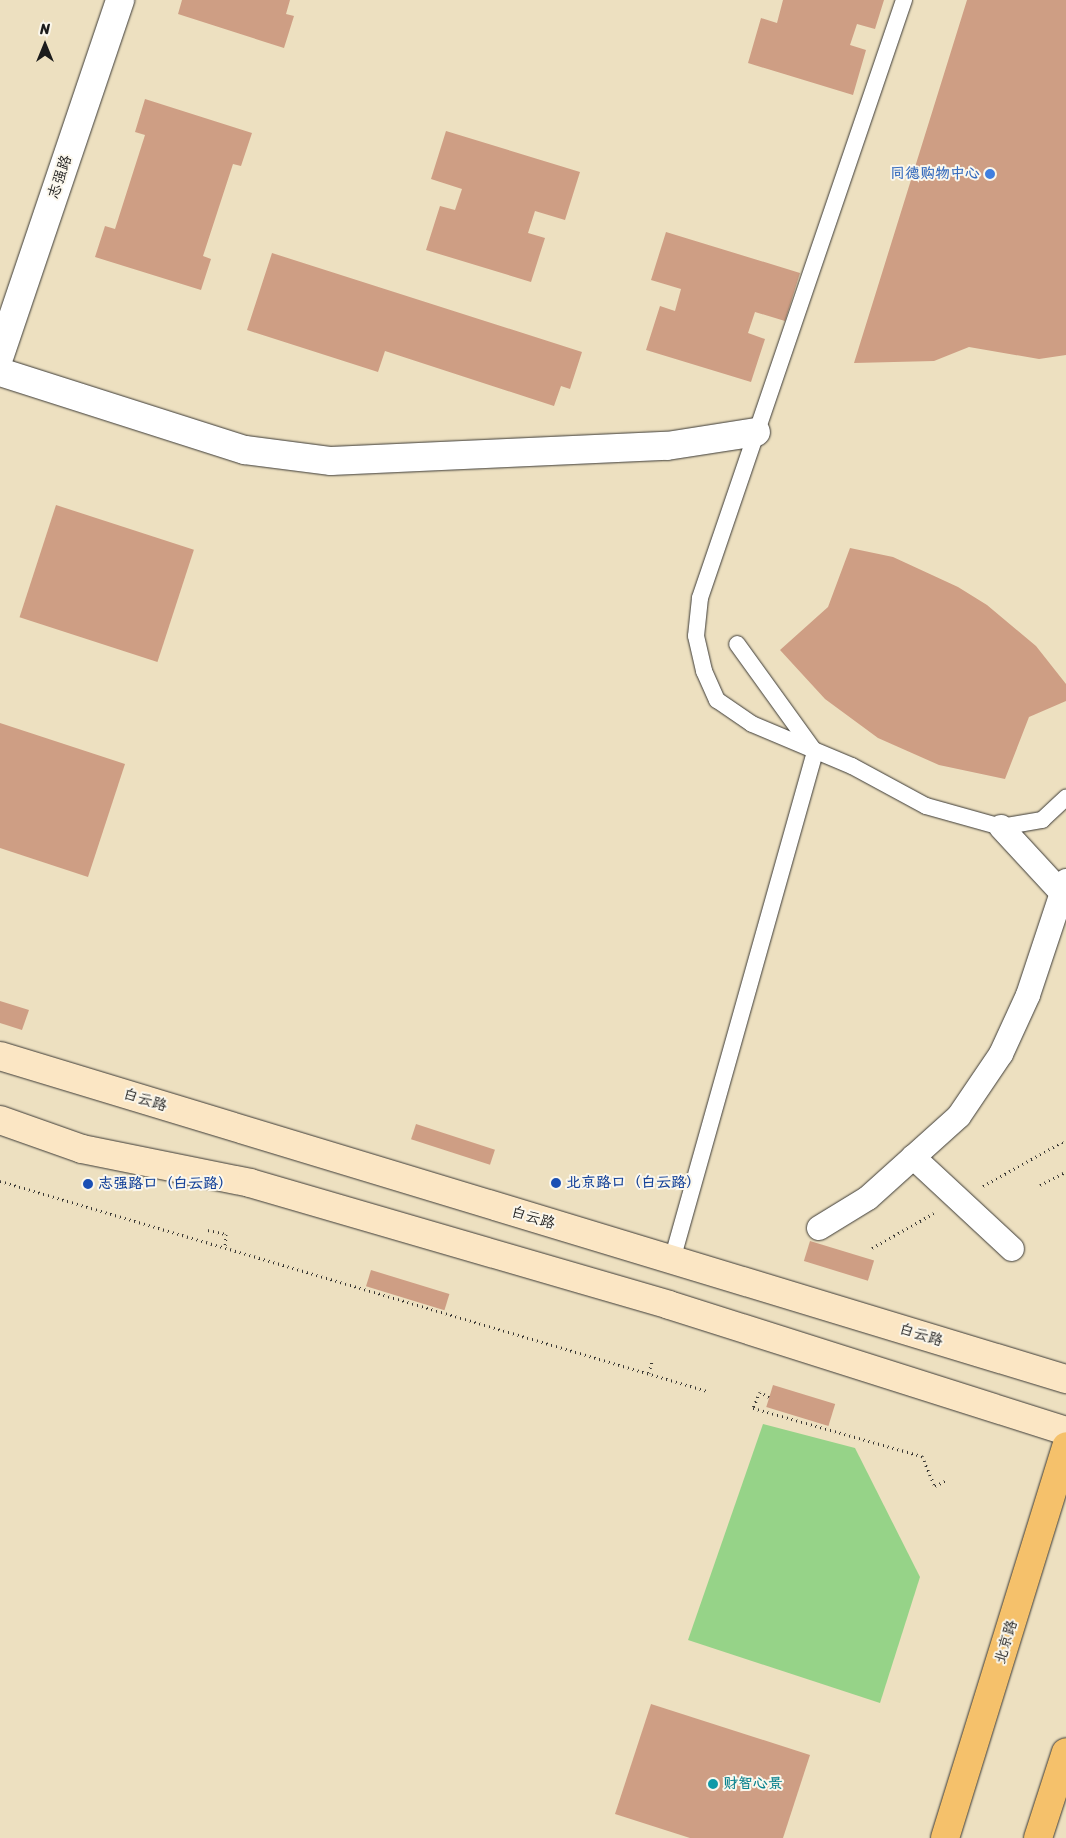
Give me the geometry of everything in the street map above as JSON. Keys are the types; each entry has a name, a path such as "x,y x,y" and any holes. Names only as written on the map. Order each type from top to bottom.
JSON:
{"main road":[{"name":"白云路","path":"0,1056 1066,1379"},
{"path":"0,1120 82,1149 250,1183 593,1282 1066,1431"},
{"name":"北京路","path":"945,1838 1066,1446"},
{"path":"1038,1838 1066,1752"}],"street":[{"name":"志强路","path":"0,355 120,0"},
{"path":"0,372 245,450 331,461 667,446 756,432"},
{"path":"819,1228 868,1198 959,1116 1002,1054 1028,995 1064,887 1002,827"},
{"path":"914,1157 1012,1249"}],"lane":[{"path":"904,0 700,598 696,636 704,671 717,700 752,724 852,766 926,806 1002,827 1042,820 1066,798"},
{"path":"736,644 815,752"},
{"path":"672,1260 815,752"}],"path":[{"path":"1040,1185 1066,1172"},
{"path":"0,1180 707,1390"},
{"path":"208,1230 226,1234 224,1247"},
{"path":"648,1373 652,1360"},
{"path":"769,1397 760,1392 753,1408 922,1456 935,1486 947,1480"}],"green space":[{"path":"763,1424 855,1448 920,1577 880,1703 688,1640"}],"building":[{"path":"182,0 290,0 286,14 294,16 284,48 178,14"},
{"path":"783,0 884,0 875,29 857,24 850,45 866,50 853,95 748,63 761,18 777,23"},
{"name":"同德购物中心","path":"967,0 1066,0 1066,355 1039,359 969,347 934,361 854,363"},
{"path":"145,99 252,133 241,166 233,164 203,256 211,259 201,290 95,257 105,226 115,229 145,135 135,132"},
{"path":"446,131 580,172 565,220 535,211 528,233 545,238 531,282 426,250 440,206 455,210 462,189 431,179"},
{"path":"666,232 800,273 785,321 755,312 748,333 765,339 751,382 646,350 660,306 675,311 681,289 651,280"},
{"path":"272,253 582,352 570,389 561,386 554,406 385,351 378,372 247,330"},
{"path":"56,505 194,550 157,662 20,617"},
{"path":"850,548 893,557 958,587 987,605 1036,646 1066,684 1066,701 1029,717 1005,779 939,765 878,738 825,699 780,650 828,607"},
{"path":"0,723 125,764 88,877 0,848"},
{"path":"0,1001 29,1010 22,1030 0,1023"},
{"path":"416,1124 495,1150 490,1165 411,1139"},
{"path":"810,1241 874,1261 868,1281 804,1261"},
{"path":"371,1270 449,1294 444,1310 366,1286"},
{"path":"773,1385 835,1404 828,1426 766,1407"},
{"name":"财智心景","path":"651,1704 810,1755 783,1838 690,1838 615,1814"}],"place":[{"name":"同德购物中心","path":"990,174"},
{"name":"北京路口（白云路）","path":"556,1183"},
{"name":"志强路口（白云路）","path":"88,1184"},
{"name":"财智心景","path":"713,1784"}]}
